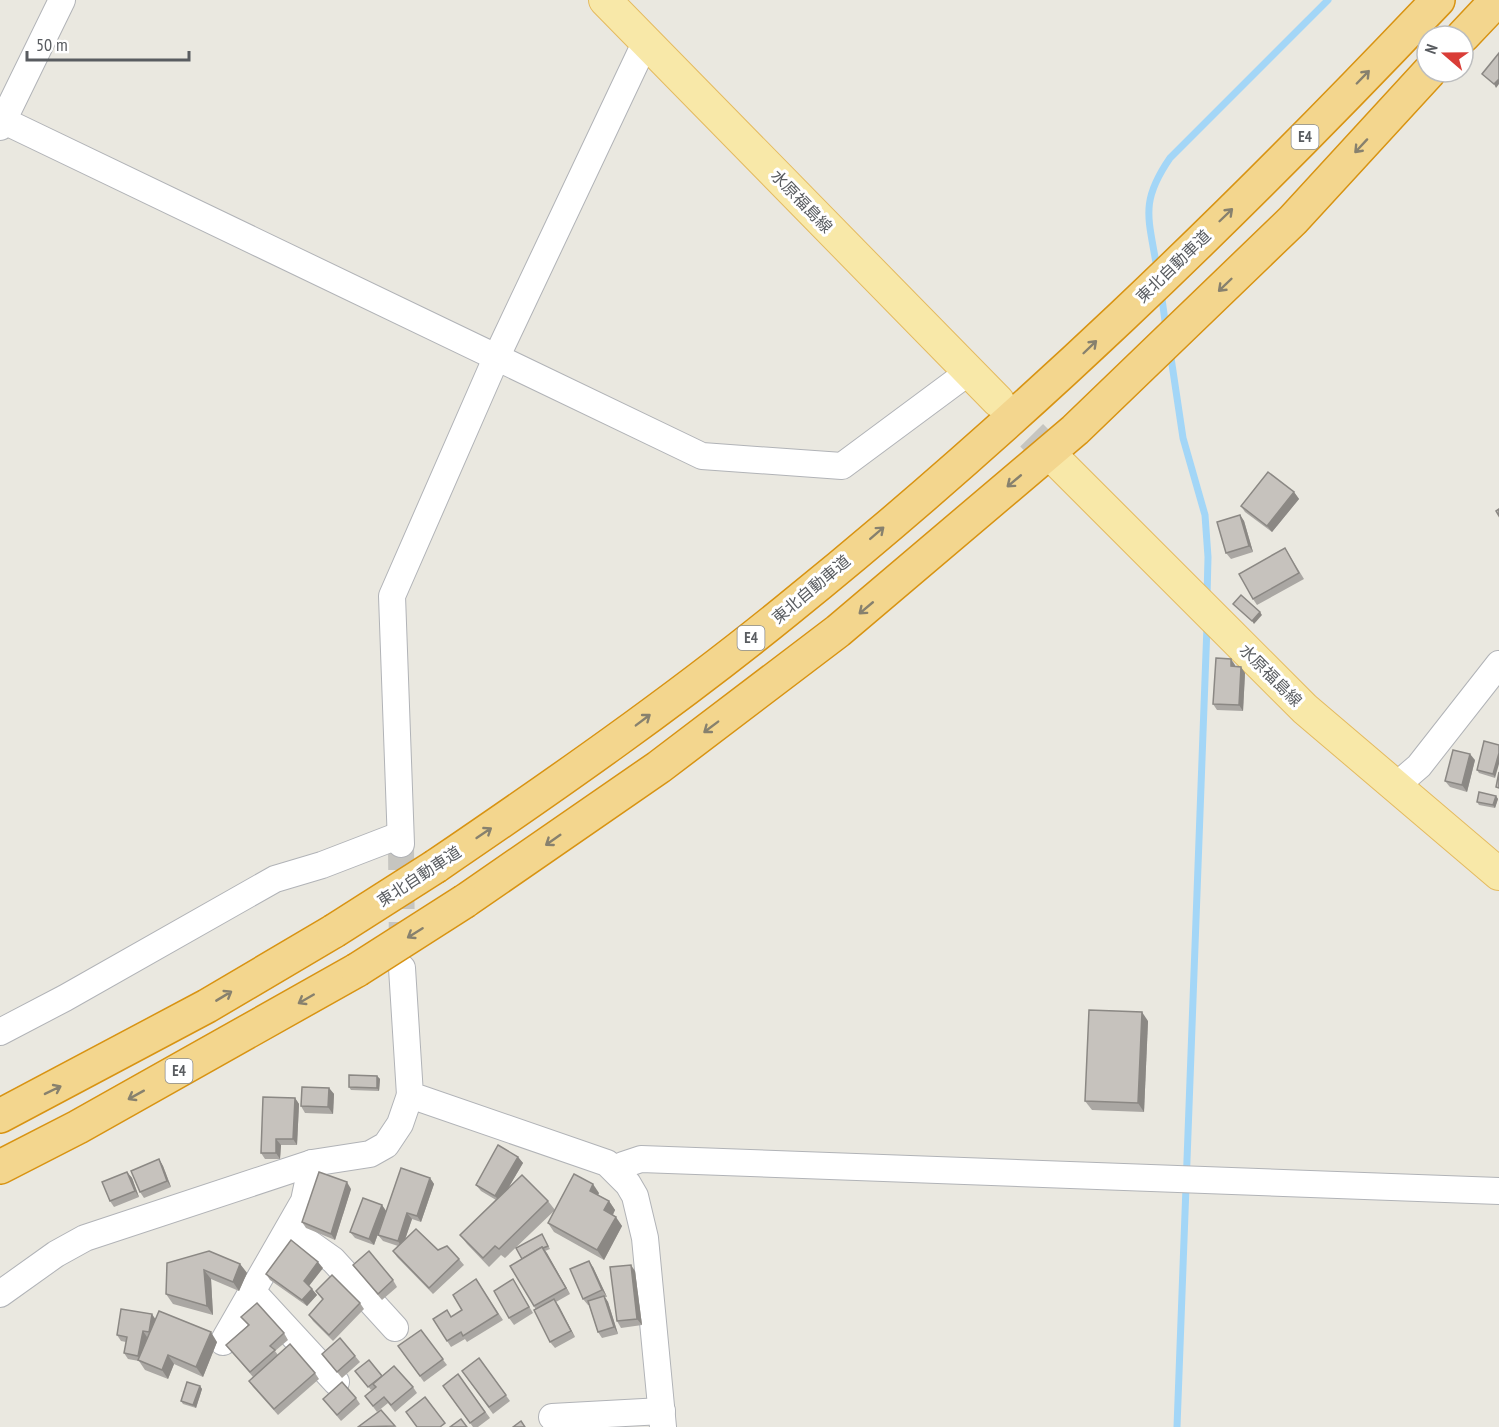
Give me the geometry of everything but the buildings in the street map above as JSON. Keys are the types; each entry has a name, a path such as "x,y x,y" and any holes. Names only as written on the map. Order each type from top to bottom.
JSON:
{"highway":[{"name":"東北自動車道","path":"0,1116 207,1006 334,932 566,778 786,611 1048,387 1280,162 1438,0"},
{"path":"1474,24 1497,0"},
{"name":"E4","path":"0,1167 78,1127 357,970 465,901 659,767 838,631 1075,430 1293,220 1419,84"}],"main road":[{"name":"水原福島線","path":"605,0 998,401"},
{"name":"水原福島線","path":"1056,460 1305,709 1499,874"}],"street":[{"path":"62,0 1,122 497,356 702,456 842,466 970,371"},
{"path":"0,1032 96,981 275,879 401,840 392,596 497,356 646,41"},
{"path":"1397,785 1419,766 1499,664"},
{"path":"0,1294 56,1254 85,1238 312,1163 370,1154 386,1145 400,1124 410,1095 402,968"},
{"path":"410,1095 598,1160 619,1173 635,1196 645,1238 663,1419 552,1417"},
{"path":"619,1173 623,1165 641,1160 1499,1191"},
{"path":"223,1342 304,1201 312,1163"},
{"path":"289,1229 333,1260 395,1329"},
{"path":"253,1292 336,1382"}],"waterway":[{"path":"1157,269 1149,223 1150,199 1160,174 1170,158 1328,0"},
{"path":"1161,292 1166,328"},
{"path":"1170,351 1183,438 1205,515 1208,557 1207,597"},
{"path":"1177,1427 1207,626"}],"tunnel":[{"path":"998,401 1056,460"},
{"path":"401,844 402,956"}]}
